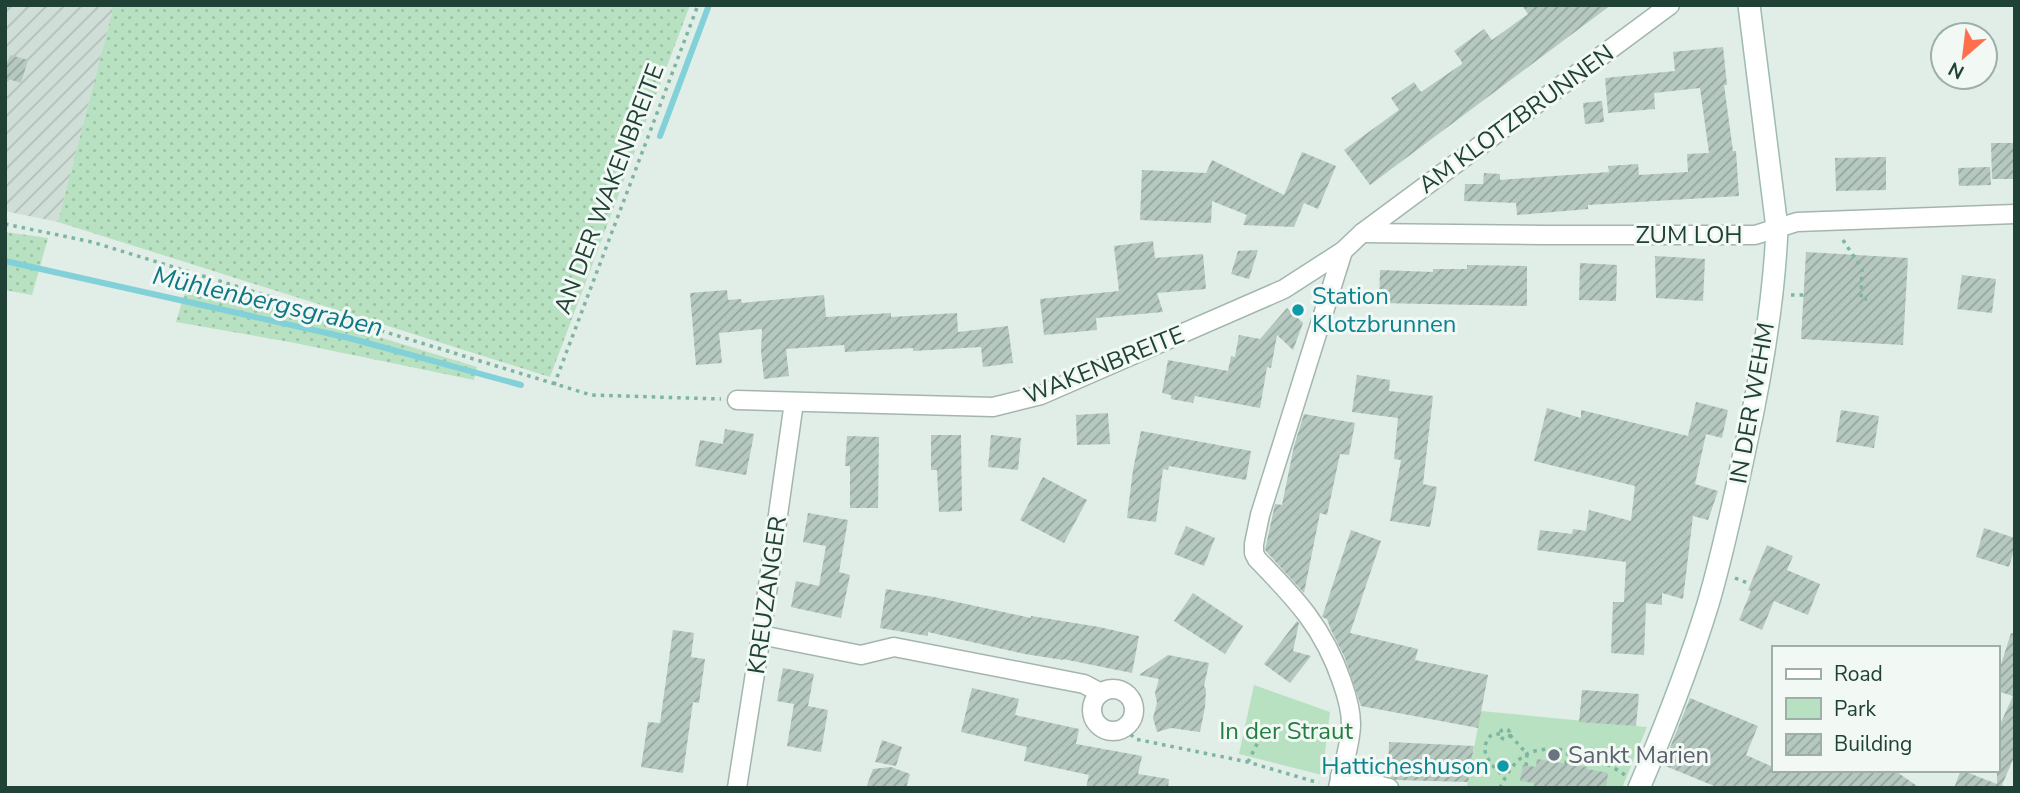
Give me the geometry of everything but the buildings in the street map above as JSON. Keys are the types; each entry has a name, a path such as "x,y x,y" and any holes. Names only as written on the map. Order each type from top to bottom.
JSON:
{"street":[{"name":"AM KLOTZBRUNNEN","path":"1362,233 1670,5"},
{"name":"IN DER WEHM","path":"1639,787 1688,664 1727,532 1761,367 1776,264 1777,228 1749,5"},
{"name":"ZUM LOH","path":"1362,233 1755,235 1797,222 2015,214"},
{"name":"WAKENBREITE","path":"737,400 993,407 1041,395 1284,289 1343,251 1362,233"},
{"path":"1343,251 1260,515 1254,553 1306,611 1336,665 1350,706 1352,726 1339,782 1389,788"},
{"name":"KREUZANGER","path":"737,788 794,401"},
{"path":"761,635 861,655 894,647 1084,684 1101,693"},
{"path":"1112,689 1123,691 1131,699 1134,709 1132,720 1125,728 1114,732 1103,730 1095,722 1092,712 1094,701 1101,693 1112,689"}],"path":[{"name":"AN DER WAKENBREITE","path":"554,385 698,5"},
{"path":"1830,221 1862,269 1861,299 1867,299"},
{"path":"5,224 92,242 592,395 737,400"},
{"path":"1248,762 1267,724"},
{"path":"1125,728 1135,739 1339,782"},
{"path":"1500,734 1503,729 1510,732 1527,754 1526,766"},
{"path":"1505,777 1492,764 1485,748 1494,733 1503,738 1510,735"},
{"path":"1500,788 1505,777 1527,754 1554,750 1586,755 1606,763 1639,787"},
{"path":"1566,764 1568,752"}],"shaded area":[{"path":"5,5 114,5 58,222 5,211"}],"green space":[{"path":"114,5 690,5 550,377 58,222"},
{"path":"5,232 48,238 32,295 5,290"},
{"path":"189,279 477,367 474,380 290,342 176,322"},
{"name":"In der Straut","path":"1254,685 1330,712 1322,775 1239,754"},
{"name":"Sankt Marien","path":"1481,711 1647,727 1622,788 1474,788 1467,786"}],"waterway":[{"path":"660,136 709,5"},
{"name":"Mühlenbergsgraben","path":"5,261 349,338 521,385"}],"place":[{"name":"Station Klotzbrunnen","path":"1298,310"},
{"name":"Sankt Marien","path":"1554,755"},
{"name":"Hatticheshuson","path":"1503,766"}]}
